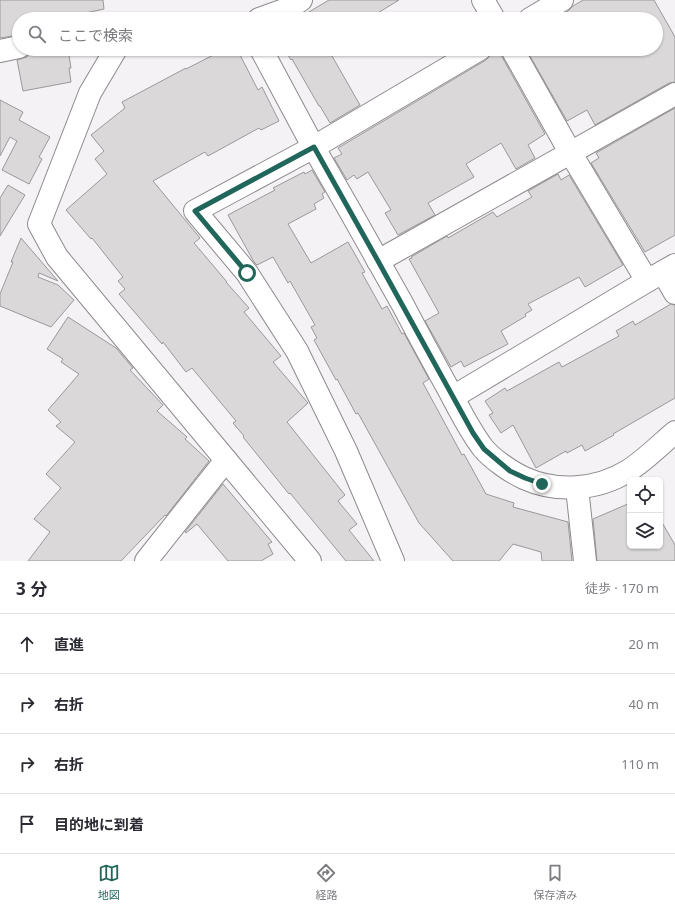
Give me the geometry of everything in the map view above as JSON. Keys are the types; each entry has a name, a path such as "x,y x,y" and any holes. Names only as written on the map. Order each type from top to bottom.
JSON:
{"street":[{"path":"483,0 490,12"},
{"path":"542,12 562,0"},
{"path":"273,12 291,3"},
{"path":"0,51 12,48"},
{"path":"111,56 90,93 39,224 57,257 310,561"},
{"path":"265,56 452,397 484,449 510,471 525,478 559,488 577,488 612,480 629,471 675,432"},
{"path":"393,561 346,451 297,351 247,273 195,211 314,147 468,56"},
{"path":"516,56 570,152 662,273 675,293"},
{"path":"378,261 675,94"},
{"path":"452,397 662,273"},
{"path":"146,561 226,460"},
{"path":"577,488 585,561"}],"building":[{"path":"0,0 103,0 104,9 90,12 12,12 12,36 0,38"},
{"path":"329,0 399,0 379,12 309,12"},
{"path":"583,0 654,0 661,12 566,12"},
{"path":"663,16 675,37 675,82 669,83 595,125 587,110 567,121 530,56 663,56"},
{"path":"69,56 71,82 23,91 17,60 27,57"},
{"path":"211,56 241,56 258,90 262,87 279,121 261,130 259,128 208,156 205,152 153,181 200,238 194,243 249,308 244,312 281,356 273,362 308,403 287,422 345,495 338,501 357,524 349,530 374,561 346,561 243,437 244,436 233,423 236,421 192,368 186,372 163,342 162,344 119,294 125,289 118,281 123,277 92,238 91,239 66,210 107,174 95,159 104,151 91,135 125,108 122,102"},
{"path":"288,56 332,56 360,105 330,123 292,59 291,60"},
{"path":"489,56 502,56 545,134 528,145 535,158 516,169 501,143 466,164 474,177 428,203 435,215 398,235 385,213 391,210 368,172 357,179 354,175 347,180 334,158 342,154 338,148 486,60"},
{"path":"0,100 23,112 19,120 50,137 39,157 42,159 29,184 2,170 17,141 10,137 0,156"},
{"path":"675,108 675,235 645,252 591,163 599,158 596,153"},
{"path":"312,170 325,192 322,194 324,198 314,204 316,209 288,224 311,263 348,242 365,272 362,273 382,309 387,306 402,334 404,333 429,379 423,383 462,455 464,454 486,494 514,503 513,507 568,522 572,561 542,561 541,552 513,544 499,561 453,561 419,523 358,413 356,414 314,340 317,338 311,327 315,325 290,281 288,283 273,257 257,265 254,262 228,215 275,190 273,188 304,172 305,174"},
{"path":"558,174 561,180 569,175 623,265 585,287 579,277 528,304 532,310 525,314 526,316 501,331 508,344 464,367 461,361 451,367 425,321 439,313 409,259 447,236 448,238 493,212 497,217 532,197 528,191"},
{"path":"8,185 25,195 0,236 0,198"},
{"path":"21,238 58,281 39,273 38,277 58,285 74,300 51,327 0,306 0,294"},
{"path":"671,304 675,305 675,398 585,451 582,445 567,453 566,451 536,468 513,425 501,433 489,415 493,413 485,401 505,388 507,391 559,362 562,367 619,336 616,331 633,321 635,325"},
{"path":"68,317 116,348 133,368 130,370 163,405 157,411 187,437 185,439 209,461 166,516 165,515 121,561 28,561 50,532 34,519 61,488 46,474 75,442 56,426 61,422 48,410 79,374 61,362 63,359 47,349"},
{"path":"223,484 272,542 268,544 273,554 261,561 228,561 197,524 186,533 185,532"},
{"path":"627,504 627,549 663,549 663,524 675,545 675,561 597,561 593,519"}],"route":[{"path":"247,273 195,211 314,147 473,433 484,449 510,471 542,484"}]}
